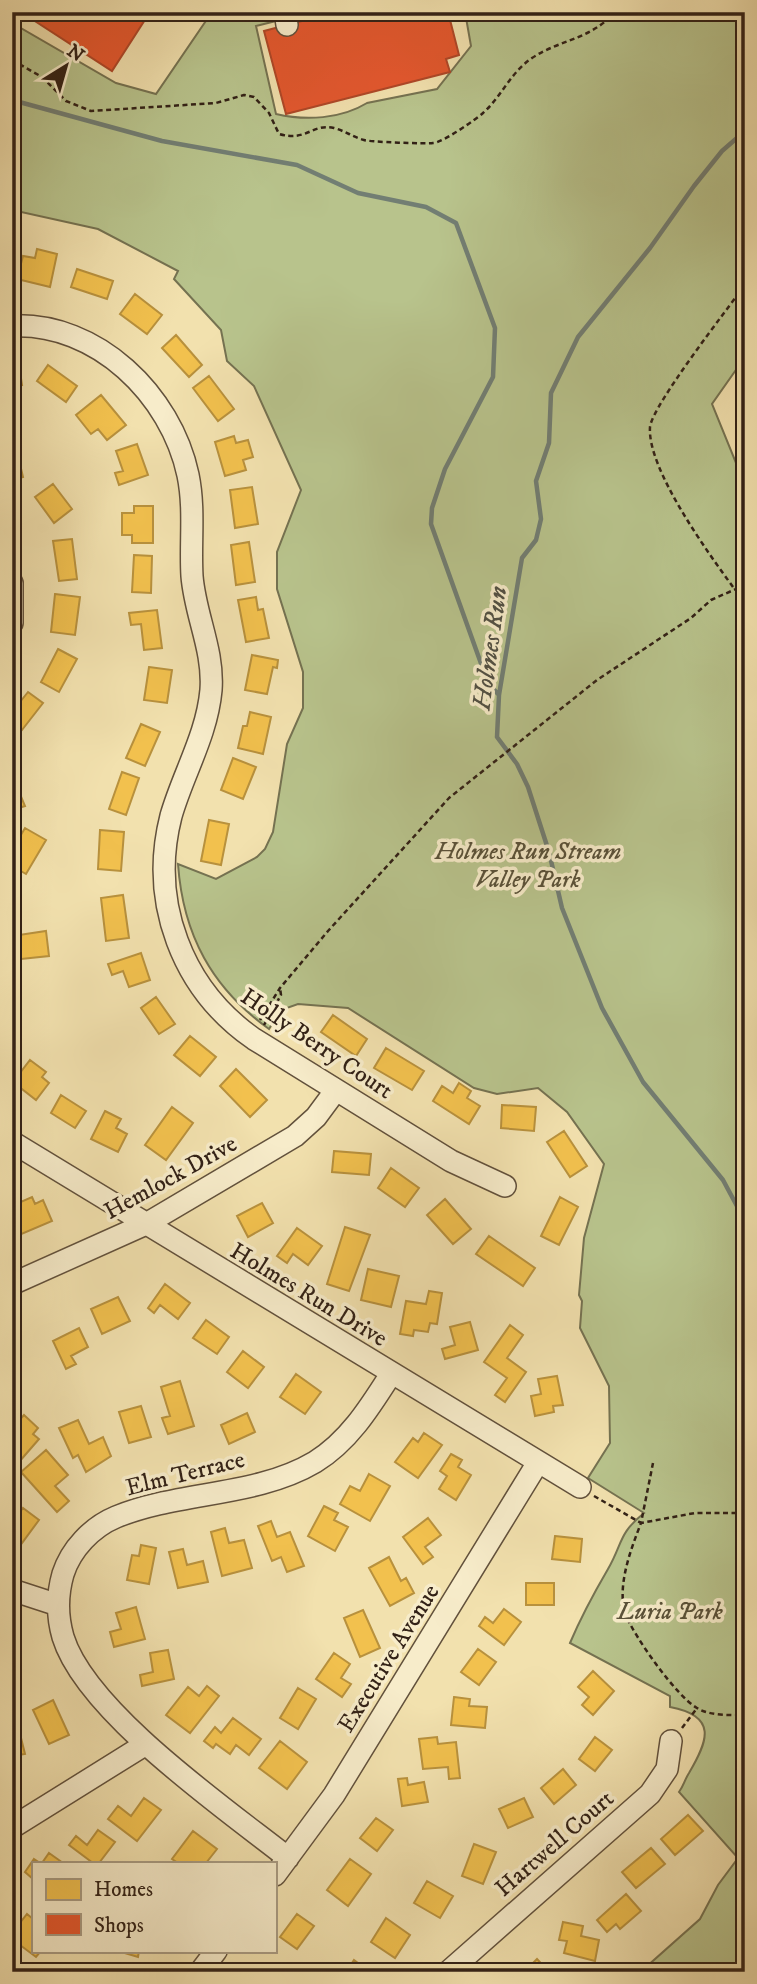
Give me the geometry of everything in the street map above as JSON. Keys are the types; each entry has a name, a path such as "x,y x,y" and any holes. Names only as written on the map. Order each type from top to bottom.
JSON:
{"street":[{"name":"Holly Berry Court","path":"12,326 38,327 83,341 121,365 158,406 180,449 191,499 192,576 207,643 211,690 203,731 172,815 166,841 164,885 171,927 192,975 229,1020 254,1039 451,1161 505,1185"},
{"path":"12,583 15,596 12,623"},
{"name":"Hemlock Drive","path":"12,1284 146,1224 295,1136 311,1123 336,1090"},
{"name":"Holmes Run Drive","path":"12,1142 537,1464 580,1487"},
{"name":"Elm Terrace","path":"288,1858 146,1744 118,1715 76,1663 63,1638 58,1605 65,1569 75,1551 102,1524 144,1507 283,1476 306,1466 354,1428 391,1374"},
{"name":"Executive Avenue","path":"276,1874 334,1795 537,1464"},
{"path":"12,1590 58,1605"},
{"name":"Hartwell Court","path":"450,1971 650,1794 667,1769 671,1741"},
{"path":"14,1826 146,1744"},
{"path":"200,1972 215,1952"}],"path":[{"path":"12,60 43,77 66,101 91,111 216,103 244,95 254,97 269,113 279,134 293,138 306,136 315,129 331,127 373,142 435,144 483,114 521,66 541,52 582,38 605,24 615,12"},
{"path":"734,588 691,530 655,455 650,426 668,393 745,285"},
{"path":"264,1015 280,988 449,798 597,680 691,618 711,600 745,585"},
{"path":"254,1039 281,995 280,988"},
{"path":"653,1463 641,1523 629,1556 625,1612 654,1661 697,1708 725,1715 745,1715"},
{"path":"580,1487 641,1523 695,1513 745,1513"},
{"path":"671,1741 697,1708"}],"green space":[{"path":"212,12 274,12 276,21 256,26 276,114 311,118 335,115 367,103 437,89 471,46 465,12 745,12 745,357 712,404 745,485 745,1972 651,1972 645,1968 700,1919 718,1885 738,1858 679,1792 701,1750 705,1731 702,1723 685,1711 670,1707 670,1696 570,1643 625,1533 644,1513 588,1478 610,1443 609,1386 580,1328 582,1301 579,1295 584,1238 604,1164 567,1112 538,1088 497,1094 474,1088 348,1008 298,1004 281,1010 269,1029 231,996 216,977 194,937 186,914 178,864 216,879 257,857 265,849 273,832 287,744 303,708 303,672 277,589 277,552 301,490 254,386 227,361 221,330 174,279 178,271 98,229 12,210 12,23 116,83 156,94"}],"building: Homes":[{"path":"37,249 57,254 50,287 17,279 23,256 35,258"},
{"path":"77,269 113,281 107,299 71,287"},
{"path":"135,294 162,315 147,334 120,314"},
{"path":"176,335 202,365 189,377 162,348"},
{"path":"19,365 22,385 12,386 12,366"},
{"path":"48,365 77,386 66,402 37,381"},
{"path":"209,376 234,409 218,421 193,388"},
{"path":"101,395 126,425 107,440 98,429 91,434 76,415"},
{"path":"745,404 745,420 737,414"},
{"path":"234,436 236,443 248,440 253,457 243,460 246,470 225,476 215,442"},
{"path":"137,444 148,475 119,485 115,473 123,471 116,451"},
{"path":"18,456 23,477 12,480 12,457"},
{"path":"53,484 72,509 54,523 35,497"},
{"path":"252,487 258,524 235,528 230,490"},
{"path":"134,506 153,506 153,543 132,543 132,535 122,535 122,513 134,513"},
{"path":"72,539 77,579 59,581 53,541"},
{"path":"249,542 255,582 236,585 231,545"},
{"path":"134,555 152,556 151,593 132,592"},
{"path":"55,594 80,597 75,635 51,632"},
{"path":"256,597 258,610 263,609 269,638 246,642 238,600"},
{"path":"157,610 162,648 144,650 141,624 131,625 129,613"},
{"path":"58,649 77,659 59,692 41,682"},
{"path":"252,655 278,660 277,668 273,667 267,694 245,690"},
{"path":"149,667 172,670 167,703 144,700"},
{"path":"28,692 43,703 22,730 12,723 12,712"},
{"path":"250,712 271,717 263,754 238,748 243,726 247,726"},
{"path":"141,724 160,732 145,766 126,758"},
{"path":"233,758 256,767 243,799 221,790"},
{"path":"122,772 139,778 126,815 109,809"},
{"path":"12,775 25,806 12,810"},
{"path":"209,820 229,824 221,865 201,861"},
{"path":"25,828 46,840 26,874 12,866 12,850"},
{"path":"100,830 124,832 121,871 98,869"},
{"path":"123,895 129,938 106,941 101,898"},
{"path":"46,931 49,956 12,960 12,936"},
{"path":"141,953 150,980 129,987 123,971 112,975 108,964"},
{"path":"156,997 175,1024 159,1034 141,1008"},
{"path":"333,1015 367,1039 356,1056 321,1032"},
{"path":"190,1036 216,1057 200,1076 174,1055"},
{"path":"386,1048 424,1071 412,1090 374,1068"},
{"path":"30,1060 46,1072 42,1077 49,1083 36,1100 13,1082"},
{"path":"236,1069 267,1100 250,1117 220,1086"},
{"path":"459,1083 471,1091 467,1098 480,1106 469,1124 433,1101 442,1086 453,1093"},
{"path":"61,1095 86,1111 75,1128 51,1113"},
{"path":"502,1105 536,1107 534,1131 501,1128"},
{"path":"172,1107 193,1123 166,1160 145,1145"},
{"path":"105,1111 121,1119 116,1128 127,1134 118,1152 91,1139"},
{"path":"564,1131 587,1166 570,1177 547,1142"},
{"path":"334,1151 371,1154 369,1175 332,1172"},
{"path":"391,1168 419,1188 405,1207 378,1188"},
{"path":"32,1197 35,1204 43,1200 52,1221 12,1238 12,1214 19,1211 16,1204"},
{"path":"560,1197 578,1207 559,1245 541,1236"},
{"path":"445,1199 471,1229 453,1244 427,1215"},
{"path":"262,1203 273,1223 248,1237 237,1216"},
{"path":"345,1227 370,1235 349,1291 327,1284"},
{"path":"297,1228 322,1246 308,1265 293,1254 287,1263 277,1256"},
{"path":"489,1236 535,1268 523,1286 476,1254"},
{"path":"368,1269 399,1276 391,1307 361,1300"},
{"path":"165,1284 190,1303 178,1319 160,1305 154,1313 148,1308"},
{"path":"429,1291 442,1293 437,1324 430,1323 428,1332 414,1330 413,1336 400,1334 406,1301 426,1304"},
{"path":"118,1297 130,1321 102,1334 91,1309"},
{"path":"206,1320 229,1337 217,1354 193,1338"},
{"path":"470,1322 478,1350 445,1359 442,1349 455,1345 450,1327"},
{"path":"510,1325 523,1335 507,1358 526,1372 505,1402 495,1395 507,1378 484,1362"},
{"path":"79,1328 88,1347 71,1356 76,1364 66,1369 53,1341"},
{"path":"243,1351 264,1367 248,1388 227,1372"},
{"path":"296,1374 321,1392 305,1414 280,1397"},
{"path":"557,1376 563,1405 553,1406 554,1412 535,1416 531,1396 541,1394 538,1379"},
{"path":"180,1381 194,1426 168,1434 162,1418 170,1416 161,1387"},
{"path":"141,1406 151,1437 129,1443 119,1412"},
{"path":"247,1413 255,1432 229,1444 221,1425"},
{"path":"24,1415 38,1428 33,1434 39,1439 19,1462 12,1456 12,1428"},
{"path":"78,1420 89,1444 103,1437 111,1456 86,1472 78,1455 73,1458 59,1428"},
{"path":"424,1433 442,1445 418,1478 395,1462 413,1438 418,1442"},
{"path":"46,1450 68,1475 55,1486 69,1501 57,1512 21,1472"},
{"path":"451,1454 462,1460 458,1467 471,1475 456,1500 439,1489 447,1476 440,1471"},
{"path":"369,1474 390,1486 370,1521 340,1504 350,1486 360,1491"},
{"path":"324,1506 338,1513 334,1520 348,1527 335,1551 308,1536"},
{"path":"23,1508 39,1520 22,1543 12,1536 12,1522"},
{"path":"428,1518 441,1535 425,1547 433,1557 423,1564 403,1537"},
{"path":"271,1521 277,1537 290,1532 304,1566 287,1572 281,1557 272,1561 258,1526"},
{"path":"225,1528 229,1543 244,1540 252,1568 222,1576 211,1532"},
{"path":"555,1536 582,1539 580,1562 552,1559"},
{"path":"141,1545 156,1548 149,1584 127,1580 132,1555 139,1556"},
{"path":"183,1549 187,1565 203,1561 208,1582 178,1588 169,1552"},
{"path":"389,1557 401,1581 406,1578 414,1593 390,1606 369,1568"},
{"path":"526,1583 554,1583 554,1605 526,1605"},
{"path":"136,1607 145,1639 114,1647 110,1632 121,1629 116,1613"},
{"path":"504,1609 521,1622 504,1645 479,1626 485,1617 493,1623"},
{"path":"363,1610 380,1648 360,1657 344,1618"},
{"path":"478,1649 496,1662 479,1685 461,1672"},
{"path":"168,1650 174,1679 142,1686 140,1675 153,1672 150,1653"},
{"path":"334,1653 350,1664 341,1678 351,1684 342,1697 316,1679"},
{"path":"593,1671 614,1691 593,1715 582,1705 589,1697 578,1687"},
{"path":"207,1686 219,1696 190,1733 166,1715 188,1687 199,1696"},
{"path":"298,1688 316,1699 298,1729 280,1718"},
{"path":"454,1697 470,1699 469,1706 487,1707 485,1728 451,1725"},
{"path":"53,1700 69,1735 49,1744 33,1710"},
{"path":"233,1718 261,1739 249,1755 236,1745 230,1754 216,1744 213,1748 204,1741 215,1727 221,1733"},
{"path":"20,1734 25,1754 12,1756 12,1735"},
{"path":"437,1737 438,1744 456,1742 460,1778 449,1779 448,1767 423,1769 419,1739"},
{"path":"595,1737 612,1750 595,1771 579,1759"},
{"path":"280,1741 307,1762 287,1789 259,1768"},
{"path":"563,1769 576,1785 554,1804 541,1788"},
{"path":"407,1778 408,1785 424,1782 428,1802 402,1806 398,1779"},
{"path":"144,1798 161,1810 137,1841 108,1819 118,1806 131,1816"},
{"path":"524,1798 533,1817 508,1828 499,1809"},
{"path":"688,1815 703,1831 675,1855 661,1839"},
{"path":"376,1818 393,1830 377,1851 360,1838"},
{"path":"98,1830 115,1842 100,1862 92,1862 69,1845 76,1836 87,1845"},
{"path":"193,1831 217,1849 207,1862 176,1862 172,1859"},
{"path":"474,1844 496,1852 483,1884 462,1876"},
{"path":"651,1848 665,1864 636,1888 622,1872"},
{"path":"49,1853 62,1862 43,1862"},
{"path":"34,1859 38,1862 32,1862 32,1878 25,1872"},
{"path":"350,1859 371,1874 348,1906 327,1890"},
{"path":"427,1881 453,1896 440,1918 414,1903"},
{"path":"626,1894 641,1911 620,1929 616,1924 607,1932 597,1920"},
{"path":"27,1914 32,1918 32,1952 40,1952 36,1957 12,1939 12,1933"},
{"path":"297,1914 314,1926 297,1949 280,1937"},
{"path":"386,1918 410,1935 395,1958 371,1942"},
{"path":"563,1922 583,1926 581,1936 599,1940 595,1961 564,1953 567,1941 559,1940"},
{"path":"121,1952 139,1952 138,1957"},
{"path":"537,1959 549,1972 524,1972"},
{"path":"354,1960 370,1972 346,1972"},
{"path":"515,1964 522,1972 507,1972"}],"building: Shops":[{"path":"21,12 150,12 112,71"},
{"path":"336,12 448,12 459,55 446,59 450,72 286,114 264,31"}],"waterway":[{"path":"12,100 162,141 297,165 358,193 426,207 456,223 495,328 493,377 445,469 432,508 431,524 488,683 498,694"},
{"name":"Holmes Run","path":"745,131 722,151 650,248 578,337 551,393 549,443 536,481 541,519 536,540 522,558 499,695 497,737 517,764 528,787 549,852 562,908 602,1008 643,1082 723,1180 745,1221"}],"park label":[{"name":"Holmes Run Stream Valley Park","path":"528,865"},
{"name":"Luria Park","path":"670,1611"}]}
